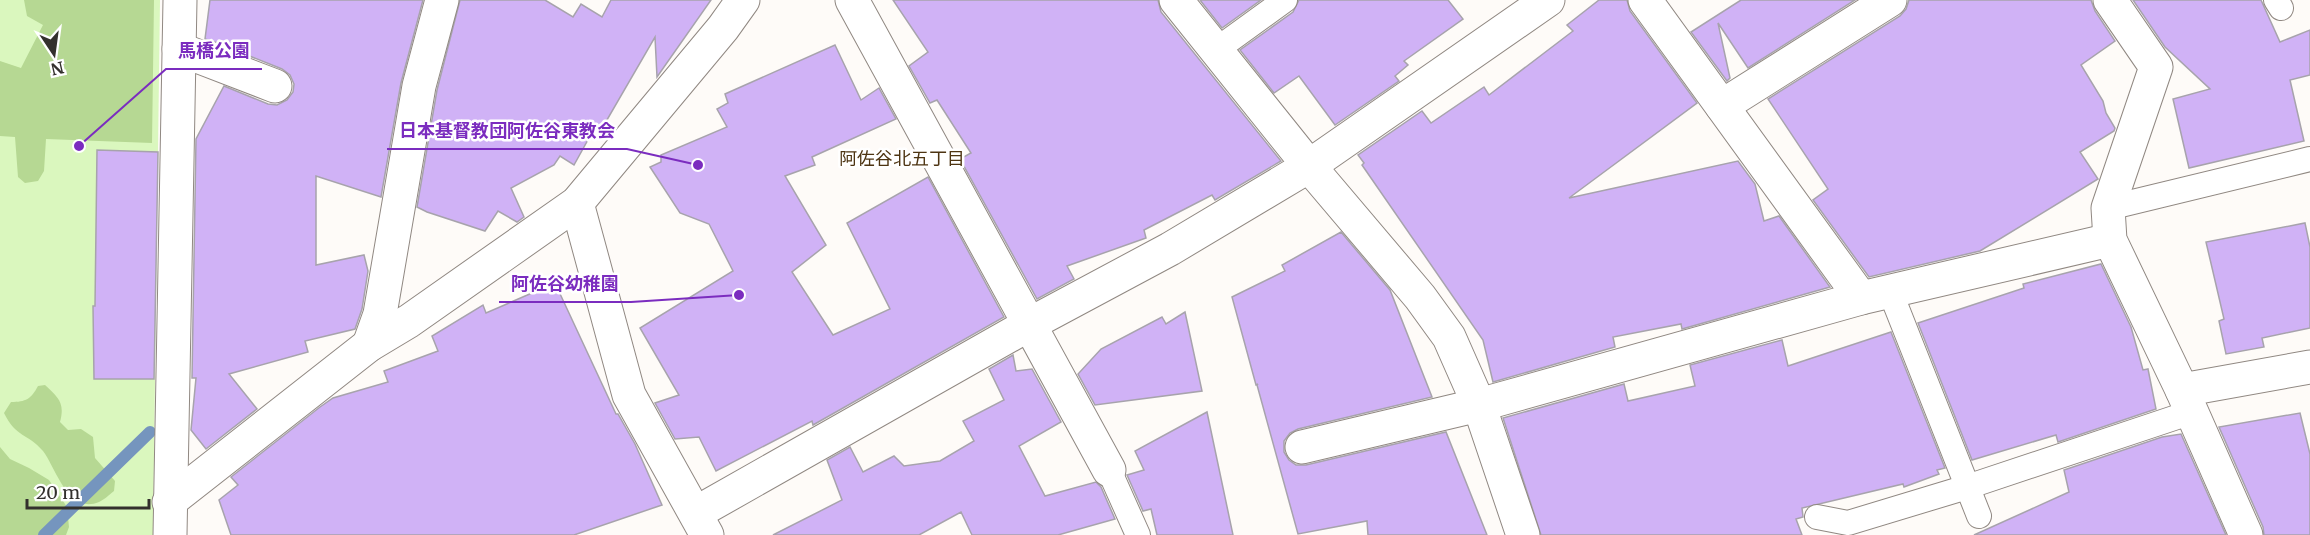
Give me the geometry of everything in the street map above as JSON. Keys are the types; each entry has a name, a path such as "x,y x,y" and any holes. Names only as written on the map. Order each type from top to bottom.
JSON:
{"street":[{"path":"170,535 180,0"},
{"path":"369,345 380,314 419,86 442,0"},
{"path":"170,502 369,345 409,321 577,203 723,28 743,0"},
{"path":"852,0 1109,470"},
{"path":"1176,0 1309,166 1420,297 1449,338 1479,405 1523,535"},
{"path":"1645,0 1722,106 1876,295"},
{"path":"1722,106 1890,0"},
{"path":"2110,0 2156,67 2109,224 2246,535"},
{"path":"577,203 629,395 702,524 1028,325 1170,249 1309,166 1544,1"},
{"path":"179,49 275,86"},
{"path":"1302,447 1479,405 1876,295 2109,224"},
{"path":"2187,401 2310,367"}],"lane":[{"path":"1216,51 1285,0"},
{"path":"2109,224 2310,159"},
{"path":"1876,295 1967,487 1978,516"},
{"path":"1817,517 1848,522 1967,487 2187,401"},
{"path":"1109,470 1138,535"}],"green space":[{"path":"0,0 160,0 153,535 0,535"},
{"path":"24,0 154,0 152,143 46,139 44,171 38,181 25,183 18,177 15,137 0,136 0,61 21,68 43,25 27,16"},
{"path":"45,385 60,401 62,410 60,422 68,430 81,429 93,437 95,458 115,481 114,491 99,502 88,504 79,502 71,496 43,451 13,427 4,413 11,402 28,399 38,386"},
{"path":"0,447 10,459 49,480 67,507 69,527 66,535 0,535"}],"building":[{"path":"210,0 423,0 401,83 381,197 316,176 316,265 364,255 368,271 362,309 355,329 305,341 308,352 229,374 257,409 206,449 191,430 196,378 192,378 196,139 224,86 268,104 277,105 287,100 293,92 294,84 290,75 282,69 242,53 243,51 205,39"},
{"path":"460,0 545,0 573,17 581,4 602,17 611,0 711,0 657,77 655,37 600,132 594,129 574,165 560,156 554,165 511,188 524,217 517,222 498,211 485,231 417,207 437,90"},
{"path":"893,0 1158,0 1161,12 1281,161 1215,200 1212,195 1144,230 1146,238 1067,266 1074,279 1037,299 960,159 971,153 937,100 930,103 909,66 928,52"},
{"path":"1200,0 1261,0 1222,28"},
{"path":"1299,0 1448,0 1463,19 1404,61 1408,65 1395,76 1399,81 1335,125 1299,76 1274,93 1240,50 1293,12"},
{"path":"1599,0 1627,0 1630,11 1697,103 1569,198 1738,161 1755,184 1764,221 1779,216 1830,287 1682,329 1681,324 1613,337 1615,347 1493,382 1483,340 1362,165 1364,163 1358,155 1422,111 1431,123 1484,87 1489,95 1573,31 1567,25"},
{"path":"1741,0 1855,0 1748,68 1718,23 1730,78 1727,81 1691,32"},
{"path":"1909,0 2091,0 2095,11 2115,41 2081,65 2103,101 2106,113 2115,128 2114,131 2080,152 2098,179 1980,251 1869,277 1813,200 1828,189 1768,99 1900,16"},
{"path":"2133,0 2261,0 2280,42 2310,30 2310,75 2290,80 2304,141 2189,168 2173,99 2210,89 2165,47"},
{"path":"835,45 861,100 879,88 896,119 812,157 815,165 785,176 826,245 792,272 833,335 890,309 847,223 928,177 1004,317 813,425 812,421 716,471 699,437 675,439 655,403 679,395 640,328 733,271 709,224 680,213 650,167 661,162 661,155 727,127 717,109 728,103 725,94"},
{"path":"97,150 158,152 154,379 94,379 93,306 95,306"},
{"path":"2305,223 2310,247 2310,328 2262,338 2264,347 2226,354 2219,321 2224,319 2206,242"},
{"path":"1341,232 1390,290 1432,397 1298,429 1290,433 1284,441 1284,452 1296,465 1306,465 1446,432 1487,535 1368,535 1367,521 1298,534 1232,297 1285,271 1282,265"},
{"path":"2101,264 2131,327 2143,370 2148,369 2156,409 2058,442 2056,435 1972,460 1918,323 2024,288 2023,284"},
{"path":"555,283 616,414 635,444 662,505 574,535 231,535 219,500 238,485 231,477 320,407 333,398 388,382 384,371 438,351 432,336 483,305 486,313"},
{"path":"1185,312 1202,391 1095,405 1078,374 1101,349 1162,317 1166,324"},
{"path":"1891,332 1945,468 1937,470 1939,474 1904,487 1903,484 1802,508 1803,517 1796,519 1802,535 1541,535 1503,418 1624,384 1628,401 1695,386 1690,365 1782,340 1788,366"},
{"path":"1013,355 1016,371 1032,369 1061,422 1019,446 1045,496 1096,482 1101,487 1115,519 1058,535 972,535 961,512 919,535 773,535 842,500 827,460 850,447 863,472 894,456 904,466 940,461 974,441 963,421 1004,400 989,369"},
{"path":"1207,412 1233,535 1157,535 1151,509 1143,511 1127,475 1144,470 1135,451"},
{"path":"2300,413 2310,454 2310,535 2264,535 2263,527 2219,427"},
{"path":"2181,434 2226,535 1974,535 2069,492 2064,470 2162,437"}],"waterway":[{"path":"44,535 150,432"}],"place":[{"name":"馬橋公園","path":"79,146"},
{"name":"日本基督教団阿佐谷東教会","path":"698,165"},
{"name":"阿佐谷幼稚園","path":"739,295"}],"district":[{"name":"阿佐谷北五丁目","path":"902,158"}]}
